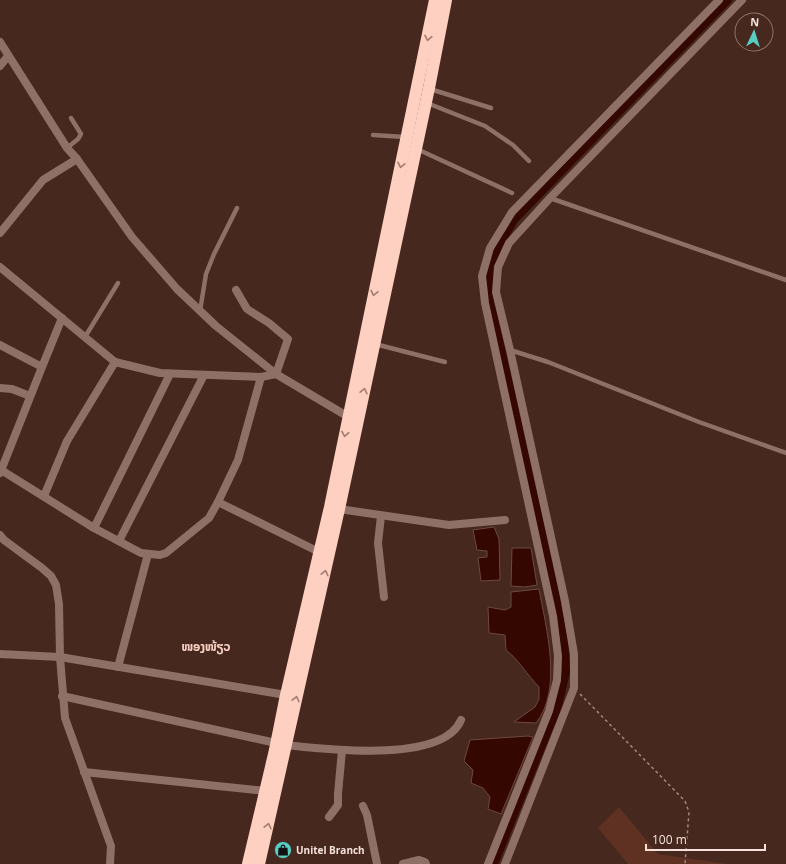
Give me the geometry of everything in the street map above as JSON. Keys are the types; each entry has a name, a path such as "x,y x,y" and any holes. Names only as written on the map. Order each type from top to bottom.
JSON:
{"highway":[{"path":"259,864 281,744 339,509 353,419 435,0"},
{"path":"248,864 265,791 281,744 286,695 319,552 353,419 375,344 446,0"}],"street":[{"path":"488,864 549,711 557,680 558,656 553,616 485,303 482,276 490,248 512,212 719,0"},
{"path":"505,864 574,688 574,654 565,601 496,292 498,267 509,243 550,198 742,0"},
{"path":"0,42 67,148 77,159 132,237 177,289 216,326 276,374 353,419"},
{"path":"0,66 8,56"},
{"path":"0,233 44,180 77,159"},
{"path":"1,270 115,362 170,374 261,377 276,374"},
{"path":"236,290 247,309 269,323 288,339 276,374"},
{"path":"62,318 1,472 44,496 94,528 141,553 160,555 166,553 209,518 238,460 261,377"},
{"path":"0,345 42,367"},
{"path":"44,496 67,441 115,362"},
{"path":"94,528 170,374"},
{"path":"119,541 204,375"},
{"path":"0,388 12,389 30,396"},
{"path":"218,502 319,552"},
{"path":"339,509 449,525 505,520"},
{"path":"381,516 378,543 384,597"},
{"path":"1,540 42,568 51,576 56,585 59,604 62,696 65,718 111,846 110,864"},
{"path":"118,667 148,554"},
{"path":"0,654 60,657 286,695"},
{"path":"62,696 281,744 342,750 383,750 429,745 450,735 458,727 461,720"},
{"path":"329,817 338,805 342,750"},
{"path":"84,772 265,791"},
{"path":"363,806 367,815 376,864"},
{"path":"403,864 419,860 425,862 426,864"}],"lane":[{"path":"429,88 491,108"},
{"path":"426,102 485,126 513,145 529,161"},
{"path":"67,148 78,139 81,134 71,118"},
{"path":"373,135 407,137"},
{"path":"415,149 512,193"},
{"path":"550,198 786,280"},
{"path":"200,311 206,274 214,254 237,208"},
{"path":"85,337 118,283"},
{"path":"375,344 445,362"},
{"path":"510,350 548,362 699,422 786,453"}],"path":[{"path":"574,688 685,802 690,812 685,864"}],"shaded area":[{"path":"494,527 499,539 500,580 481,581 478,558 487,557 487,551 477,550 473,530"},
{"path":"512,548 531,548 537,585 525,587 511,586"},
{"path":"539,589 550,658 551,676 549,693 544,709 536,723 514,722 535,707 539,699 539,687 515,658 506,650 505,635 489,633 488,607 505,610 511,607 511,592"},
{"path":"528,736 533,737 501,814 488,809 490,797 483,788 471,783 473,770 464,761 470,740"},
{"path":"619,807 658,854 728,864 628,864 598,828"}],"waterway":[{"path":"494,864 558,706 566,672 564,639 545,542 492,309 490,276 498,248 514,220 728,0"}],"place":[{"name":"Unitel Branch","path":"283,850"}],"district":[{"name":"ໜອງໜ້ຽວ","path":"206,647"}]}
